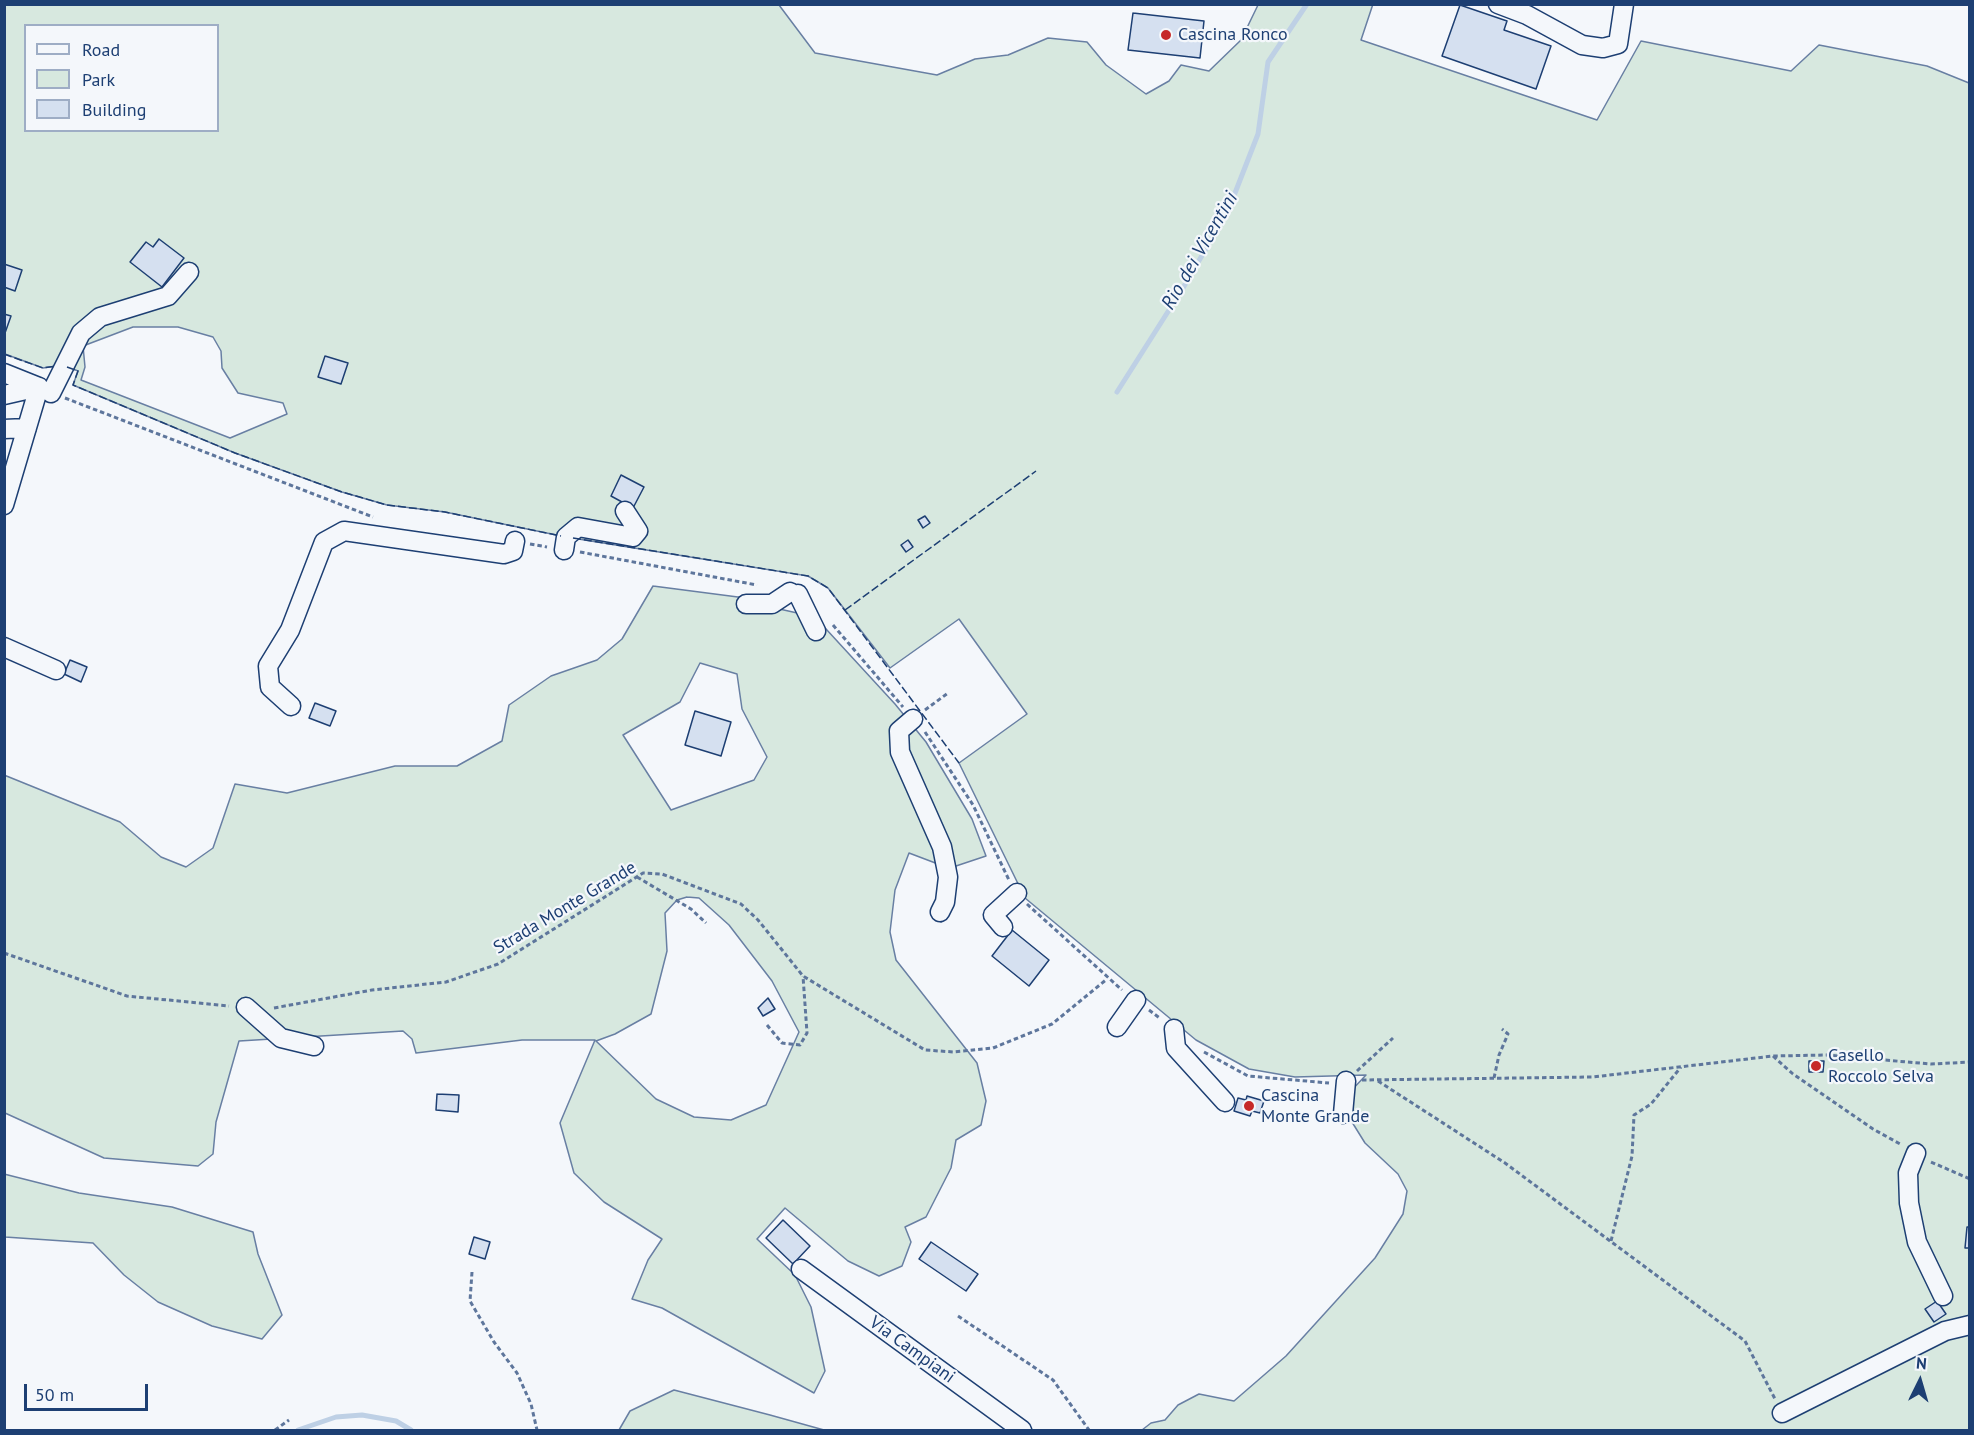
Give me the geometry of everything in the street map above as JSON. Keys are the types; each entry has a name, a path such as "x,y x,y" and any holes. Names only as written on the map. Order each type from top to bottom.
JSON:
{"street":[{"path":"1498,4 1527,15 1582,45 1603,48 1617,44 1624,4"},
{"path":"4,505 27,428 45,390 81,333 100,317 168,296 189,272"},
{"path":"4,373 45,390"},
{"path":"4,395 45,390"},
{"path":"4,429 27,428"},
{"path":"564,549 566,537 578,527 633,537 638,531 625,511"},
{"path":"291,706 270,687 268,666 290,630 324,542 344,531 504,554 513,551 515,541"},
{"path":"746,603 772,604 794,593 816,631"},
{"path":"4,647 56,670"},
{"path":"913,719 899,731 900,752 942,847 948,877 945,902 940,912"},
{"path":"1003,927 993,915 1017,893"},
{"path":"1117,1027 1136,1000"},
{"path":"246,1006 281,1038 314,1046"},
{"path":"1174,1029 1176,1048 1225,1102"},
{"path":"1343,1114 1346,1081"},
{"path":"1916,1153 1908,1173 1911,1213 1917,1242 1943,1296"},
{"name":"Via Campiani","path":"801,1269 1022,1431"},
{"path":"1782,1413 1945,1331 1970,1325"}],"path":[{"path":"913,719 948,693"},
{"name":"Strada Monte Grande","path":"4,953 127,996 278,1009 372,990 446,982 498,964 643,873 662,874 741,904 758,920 802,976 926,1050 954,1052 993,1048 1052,1024 1107,979"},
{"path":"637,877 691,909 706,923"},
{"path":"767,1026 782,1043 800,1045 807,1033 802,976"},
{"path":"1494,1078 1499,1055 1508,1034 1502,1029"},
{"path":"1346,1081 1393,1038"},
{"path":"1970,1062 1931,1064 1826,1055 1773,1056 1793,1074 1873,1129 1952,1173 1970,1179"},
{"path":"1611,1241 1632,1156 1634,1115 1651,1104 1682,1066"},
{"path":"1377,1080 1505,1162 1745,1341 1782,1413"},
{"path":"472,1272 470,1301 494,1342 517,1372 531,1404 537,1431"},
{"path":"958,1316 1053,1380 1089,1431"},
{"path":"275,1431 289,1420"}],"green space":[{"path":"1373,4 1361,40 1597,120 1641,41 1791,71 1819,45 1927,66 1969,83 1969,1430 1142,1430 1151,1423 1165,1420 1178,1405 1199,1394 1234,1401 1286,1356 1375,1258 1403,1214 1407,1191 1398,1174 1365,1143 1347,1114 1349,1093 1366,1075 1295,1077 1249,1069 1196,1040 1025,898 959,763 1027,714 959,619 890,668 828,588 808,576 566,537 445,512 387,505 342,492 235,453 73,385 78,371 63,365 43,368 5,354 4,5 779,5 815,53 937,75 975,59 1008,55 1048,38 1087,42 1106,65 1146,94 1169,81 1181,65 1209,71 1241,40 1258,5","holes":["133,327 178,327 213,337 221,351 222,368 238,393 283,403 287,414 230,438 81,380 85,367 83,346"]},
{"path":"653,586 761,600 775,608 815,617 895,704 926,742 972,819 986,856 956,866 951,905 941,922 931,914 938,898 941,881 938,864 909,853 895,890 890,932 896,960 977,1063 986,1101 981,1125 956,1140 951,1168 926,1217 905,1227 911,1242 902,1266 879,1276 848,1261 785,1208 757,1239 795,1275 811,1307 825,1371 814,1393 662,1308 632,1299 648,1260 662,1239 604,1202 574,1173 560,1123 595,1040 522,1040 416,1053 412,1039 403,1031 239,1041 216,1122 213,1154 198,1166 104,1158 5,1113 4,775 120,822 161,857 186,867 213,848 235,784 287,793 395,766 457,766 502,741 509,705 551,676 597,660 622,639","holes":["700,663 737,674 742,709 767,757 754,780 671,810 623,735 680,702","687,897 699,898 729,925 772,981 799,1032 766,1105 731,1120 694,1117 656,1099 596,1041 615,1034 651,1014 667,951 665,913 677,900"]},
{"path":"4,1174 79,1193 172,1207 253,1232 258,1254 282,1315 262,1339 212,1326 158,1302 124,1275 93,1243 5,1237"},
{"path":"674,1390 824,1430 619,1430 630,1411"}],"building":[{"path":"1460,5 1507,21 1504,30 1551,46 1536,89 1442,56"},
{"name":"Cascina Ronco","path":"1133,13 1204,21 1200,58 1128,50"},
{"path":"159,239 184,258 162,287 130,262 146,242 153,247"},
{"path":"4,264 22,270 15,291 4,287"},
{"path":"4,314 11,316 5,333 4,332"},
{"path":"325,356 348,363 341,384 318,377"},
{"path":"621,475 644,487 633,508 611,496"},
{"path":"925,516 930,523 923,528 918,520"},
{"path":"908,540 913,547 906,552 901,545"},
{"path":"70,660 87,667 81,682 64,674"},
{"path":"315,703 336,711 330,726 309,718"},
{"path":"695,711 731,722 721,756 685,745"},
{"path":"1012,930 1049,960 1029,986 992,956"},
{"path":"768,998 775,1009 763,1016 758,1008"},
{"name":"Casello Roccolo Selva","path":"1809,1061 1824,1061 1823,1072 1809,1072"},
{"path":"437,1094 459,1095 458,1112 436,1110"},
{"name":"Cascina Monte Grande","path":"1247,1096 1264,1101 1260,1113 1252,1111 1250,1116 1234,1111 1238,1098 1246,1100"},
{"path":"783,1220 810,1246 793,1264 766,1238"},
{"path":"1967,1227 1970,1227 1970,1248 1965,1248"},
{"path":"474,1237 490,1242 485,1259 469,1254"},
{"path":"931,1242 978,1274 966,1291 919,1259"},
{"path":"1937,1301 1946,1314 1934,1322 1925,1309"}],"waterway":[{"name":"Rio dei Vicentini","path":"1117,392 1183,288 1228,211 1258,134 1268,62 1307,4"},
{"path":"298,1430 336,1417 362,1415 396,1421 411,1430"}],"fence":[{"path":"4,354 43,368 56,366"},
{"path":"67,367 78,371 73,385 235,453 342,492 387,505 445,512 561,536"},
{"path":"845,610 1036,471"},
{"path":"573,538 808,576 828,588 959,763"}],"place":[{"name":"Cascina Ronco","path":"1166,35"},
{"name":"Casello Roccolo Selva","path":"1816,1066"},
{"name":"Cascina Monte Grande","path":"1249,1106"}]}
